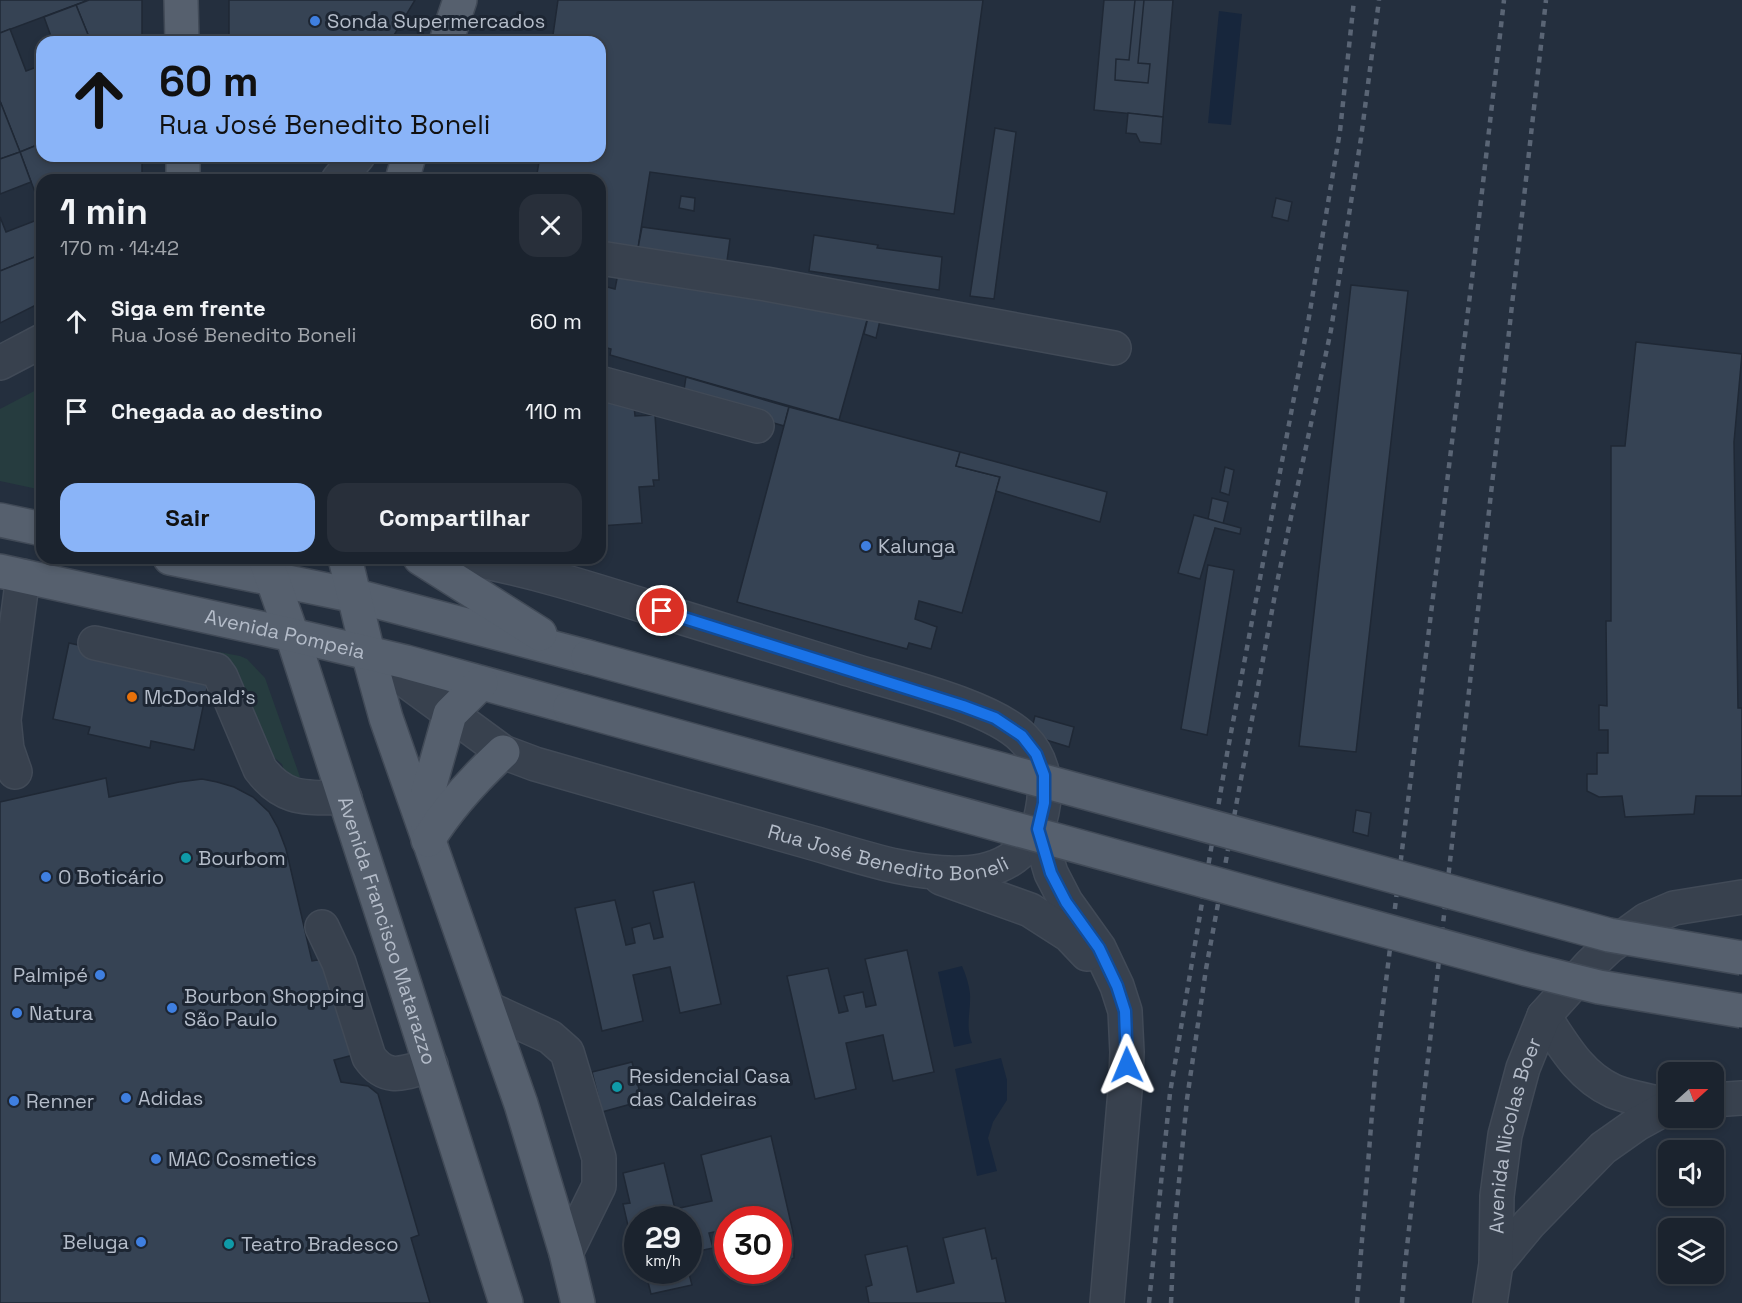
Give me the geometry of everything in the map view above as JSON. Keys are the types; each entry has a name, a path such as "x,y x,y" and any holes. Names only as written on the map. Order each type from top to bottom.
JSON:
{"main road":[{"path":"181,0 182,36"},
{"path":"448,36 460,0"},
{"path":"0,520 36,528"},
{"path":"224,564 269,569 356,596 1609,935 1742,958"},
{"path":"347,564 386,718 457,927 489,1009 521,1104 566,1253 578,1303"},
{"path":"430,564 577,654"},
{"name":"Avenida Francisco Matarazzo","path":"269,569 345,798 506,1303"},
{"name":"Avenida Pompeia","path":"12,573 368,653 1526,969 1599,987 1742,1011"},
{"path":"428,840 428,792 450,714 481,683"},
{"path":"428,840 462,792 503,752"}],"street":[{"path":"343,174 353,162"},
{"path":"606,259 777,286 1114,348"},
{"path":"0,363 36,344"},
{"path":"606,385 757,426"},
{"name":"Rua José Benedito Boneli","path":"368,653 503,752 535,764 865,858 921,870 962,873 984,870 1006,862 1024,850 1038,829 1044,803 1044,775 1036,754 1022,736 995,718 915,689 584,586 497,564"},
{"path":"12,573 4,720 7,749 15,772"},
{"path":"95,644 216,670 260,769 270,782 291,795 305,798 345,798"},
{"path":"1038,829 1051,873 1066,902 1099,948 1117,986 1125,1011 1127,1052 1123,1139 1107,1303"},
{"path":"921,870 1021,906 1048,920 1069,935 1117,986"},
{"name":"Avenida Nicolas Boer","path":"1496,1264 1497,1196 1505,1135 1523,1068 1544,1016 1602,953 1646,920 1674,908 1742,897"},
{"path":"322,927 339,963 369,1057 376,1067 385,1073 393,1074 431,1065"},
{"path":"489,1009 550,1037 567,1052 599,1158 599,1186 566,1253"},
{"path":"1544,1016 1571,1057 1594,1081 1615,1092 1658,1103"},
{"path":"1724,1100 1742,1098"},
{"name":"Avenida Nicolas Boer","path":"1496,1264 1529,1224 1603,1148 1658,1112"},
{"path":"1490,1303 1496,1264"}],"green space":[{"path":"36,390 36,489 0,481 0,409"},
{"path":"219,652 247,659 265,678 300,777 287,781 282,764 271,755 229,662"}],"water":[{"path":"1219,11 1242,14 1231,125 1208,123"},
{"path":"962,966 970,990 969,1024 972,1043 954,1047 938,972"},
{"path":"1001,1058 1007,1080 1007,1100 993,1122 988,1138 997,1171 977,1176 955,1069"}],"building":[{"path":"0,0 86,0 86,1 0,33"},
{"path":"89,0 142,0 142,36 89,36 76,5"},
{"name":"Sonda Supermercados","path":"229,0 415,0 394,36 229,36"},
{"path":"558,0 983,0 954,214 650,172 638,248 606,244 606,174 537,174 539,162 606,162 606,36 553,36"},
{"path":"1104,0 1173,0 1163,117 1094,110"},
{"path":"1135,0 1144,0 1138,63 1150,64 1148,83 1115,80 1116,59 1129,60"},
{"path":"76,5 89,36 51,36 44,17"},
{"path":"10,29 26,71 36,67 36,145 20,152 0,101 0,33"},
{"path":"0,101 20,152 0,159"},
{"path":"1128,113 1163,117 1161,144 1140,142 1136,134 1126,133"},
{"path":"995,128 1016,132 994,299 970,296"},
{"path":"36,145 36,162 142,162 142,174 36,174 36,195 20,152"},
{"path":"20,152 31,182 0,194 0,159"},
{"path":"681,196 695,198 694,211 679,208"},
{"path":"1276,198 1292,202 1288,221 1272,217"},
{"path":"0,217 6,232 36,220 36,256 0,271"},
{"path":"642,227 730,239 727,261 638,248"},
{"path":"814,235 878,245 877,248 942,257 939,290 809,271"},
{"path":"36,256 36,305 0,323 0,271"},
{"path":"619,268 869,313 839,420 610,355 611,349 606,348 606,287 615,289"},
{"path":"1351,285 1408,291 1356,752 1299,746"},
{"path":"869,313 881,316 876,338 864,334"},
{"path":"1636,342 1742,354 1734,442 1738,708 1742,708 1742,796 1696,796 1694,814 1625,817 1622,796 1599,797 1587,791 1587,774 1597,774 1597,753 1608,753 1608,730 1599,730 1599,705 1607,706 1606,621 1611,621 1611,446 1625,446"},
{"path":"686,377 789,407 784,426 747,415 684,390"},
{"path":"633,396 635,416 655,415 659,480 653,480 654,486 639,487 642,523 606,526 606,397"},
{"name":"Kalunga","path":"789,407 960,452 956,466 1000,477 962,613 919,601 915,619 937,627 931,649 909,643 907,649 737,602"},
{"path":"960,452 1107,492 1100,522 996,491 1000,477 956,466"},
{"path":"1225,467 1234,470 1229,495 1220,492"},
{"path":"1212,498 1228,502 1223,524 1208,519"},
{"path":"1194,515 1241,528 1240,534 1215,528 1200,579 1178,573"},
{"path":"1208,565 1234,570 1207,735 1181,729"},
{"name":"McDonald's","path":"69,643 210,674 194,750 151,741 150,748 88,734 90,727 53,719"},
{"path":"1035,716 1074,727 1069,747 1030,735"},
{"name":"Bourbon Shopping São Paulo","path":"106,778 109,797 179,782 202,779 217,782 234,787 253,797 269,812 286,849 312,961 330,958 357,1054 334,1060 341,1082 368,1086 378,1094 419,1235 411,1238 430,1303 0,1303 0,802"},
{"path":"1356,810 1371,813 1368,836 1353,832"},
{"path":"694,882 721,1004 680,1013 670,967 633,975 643,1021 602,1031 575,908 615,900 626,945 635,943 632,928 650,923 654,939 663,937 653,891"},
{"path":"907,950 934,1072 893,1081 883,1035 846,1043 856,1089 815,1099 787,976 828,968 839,1013 848,1011 844,996 863,992 866,1007 876,1005 865,959"},
{"name":"Residencial Casa das Caldeiras","path":"632,1062 642,1101 602,1112 592,1072"},
{"path":"771,1136 787,1206 714,1206 714,1232 709,1233 713,1248 702,1250 702,1206 689,1206 712,1201 701,1155"},
{"path":"664,1163 674,1206 624,1206 624,1208 623,1204 630,1203 623,1173"},
{"path":"792,1228 793,1232 794,1258 792,1259"},
{"path":"985,1228 992,1259 996,1258 1006,1303 869,1303 866,1287 872,1285 865,1255 907,1246 917,1292 954,1283 943,1238"},
{"path":"648,1284 692,1285 651,1294"}],"railway":[{"path":"1149,1303 1170,1093 1227,754 1308,323 1340,131 1354,0"},
{"path":"1171,1303 1174,1233 1187,1099 1206,969 1278,578 1331,330 1361,138 1379,0"},
{"path":"1357,1303 1376,1063 1504,0"},
{"path":"1402,1303 1546,0"}],"place":[{"name":"Sonda Supermercados","path":"315,21"},
{"name":"Kalunga","path":"866,546"},
{"name":"McDonald's","path":"132,697"},
{"name":"Bourbom","path":"186,858"},
{"name":"O Boticário","path":"46,877"},
{"name":"Palmipé","path":"100,975"},
{"name":"Bourbon Shopping São Paulo","path":"172,1008"},
{"name":"Natura","path":"17,1013"},
{"name":"Residencial Casa das Caldeiras","path":"617,1087"},
{"name":"Adidas","path":"126,1098"},
{"name":"Renner","path":"14,1101"},
{"name":"MAC Cosmetics","path":"156,1159"},
{"name":"Beluga","path":"141,1242"},
{"name":"Teatro Bradesco","path":"229,1244"}],"route":[{"path":"662,611 915,689 995,718 1022,736 1036,754 1044,775 1044,803 1038,829 1051,873 1066,902 1099,948 1117,986 1125,1011 1127,1065"}]}
